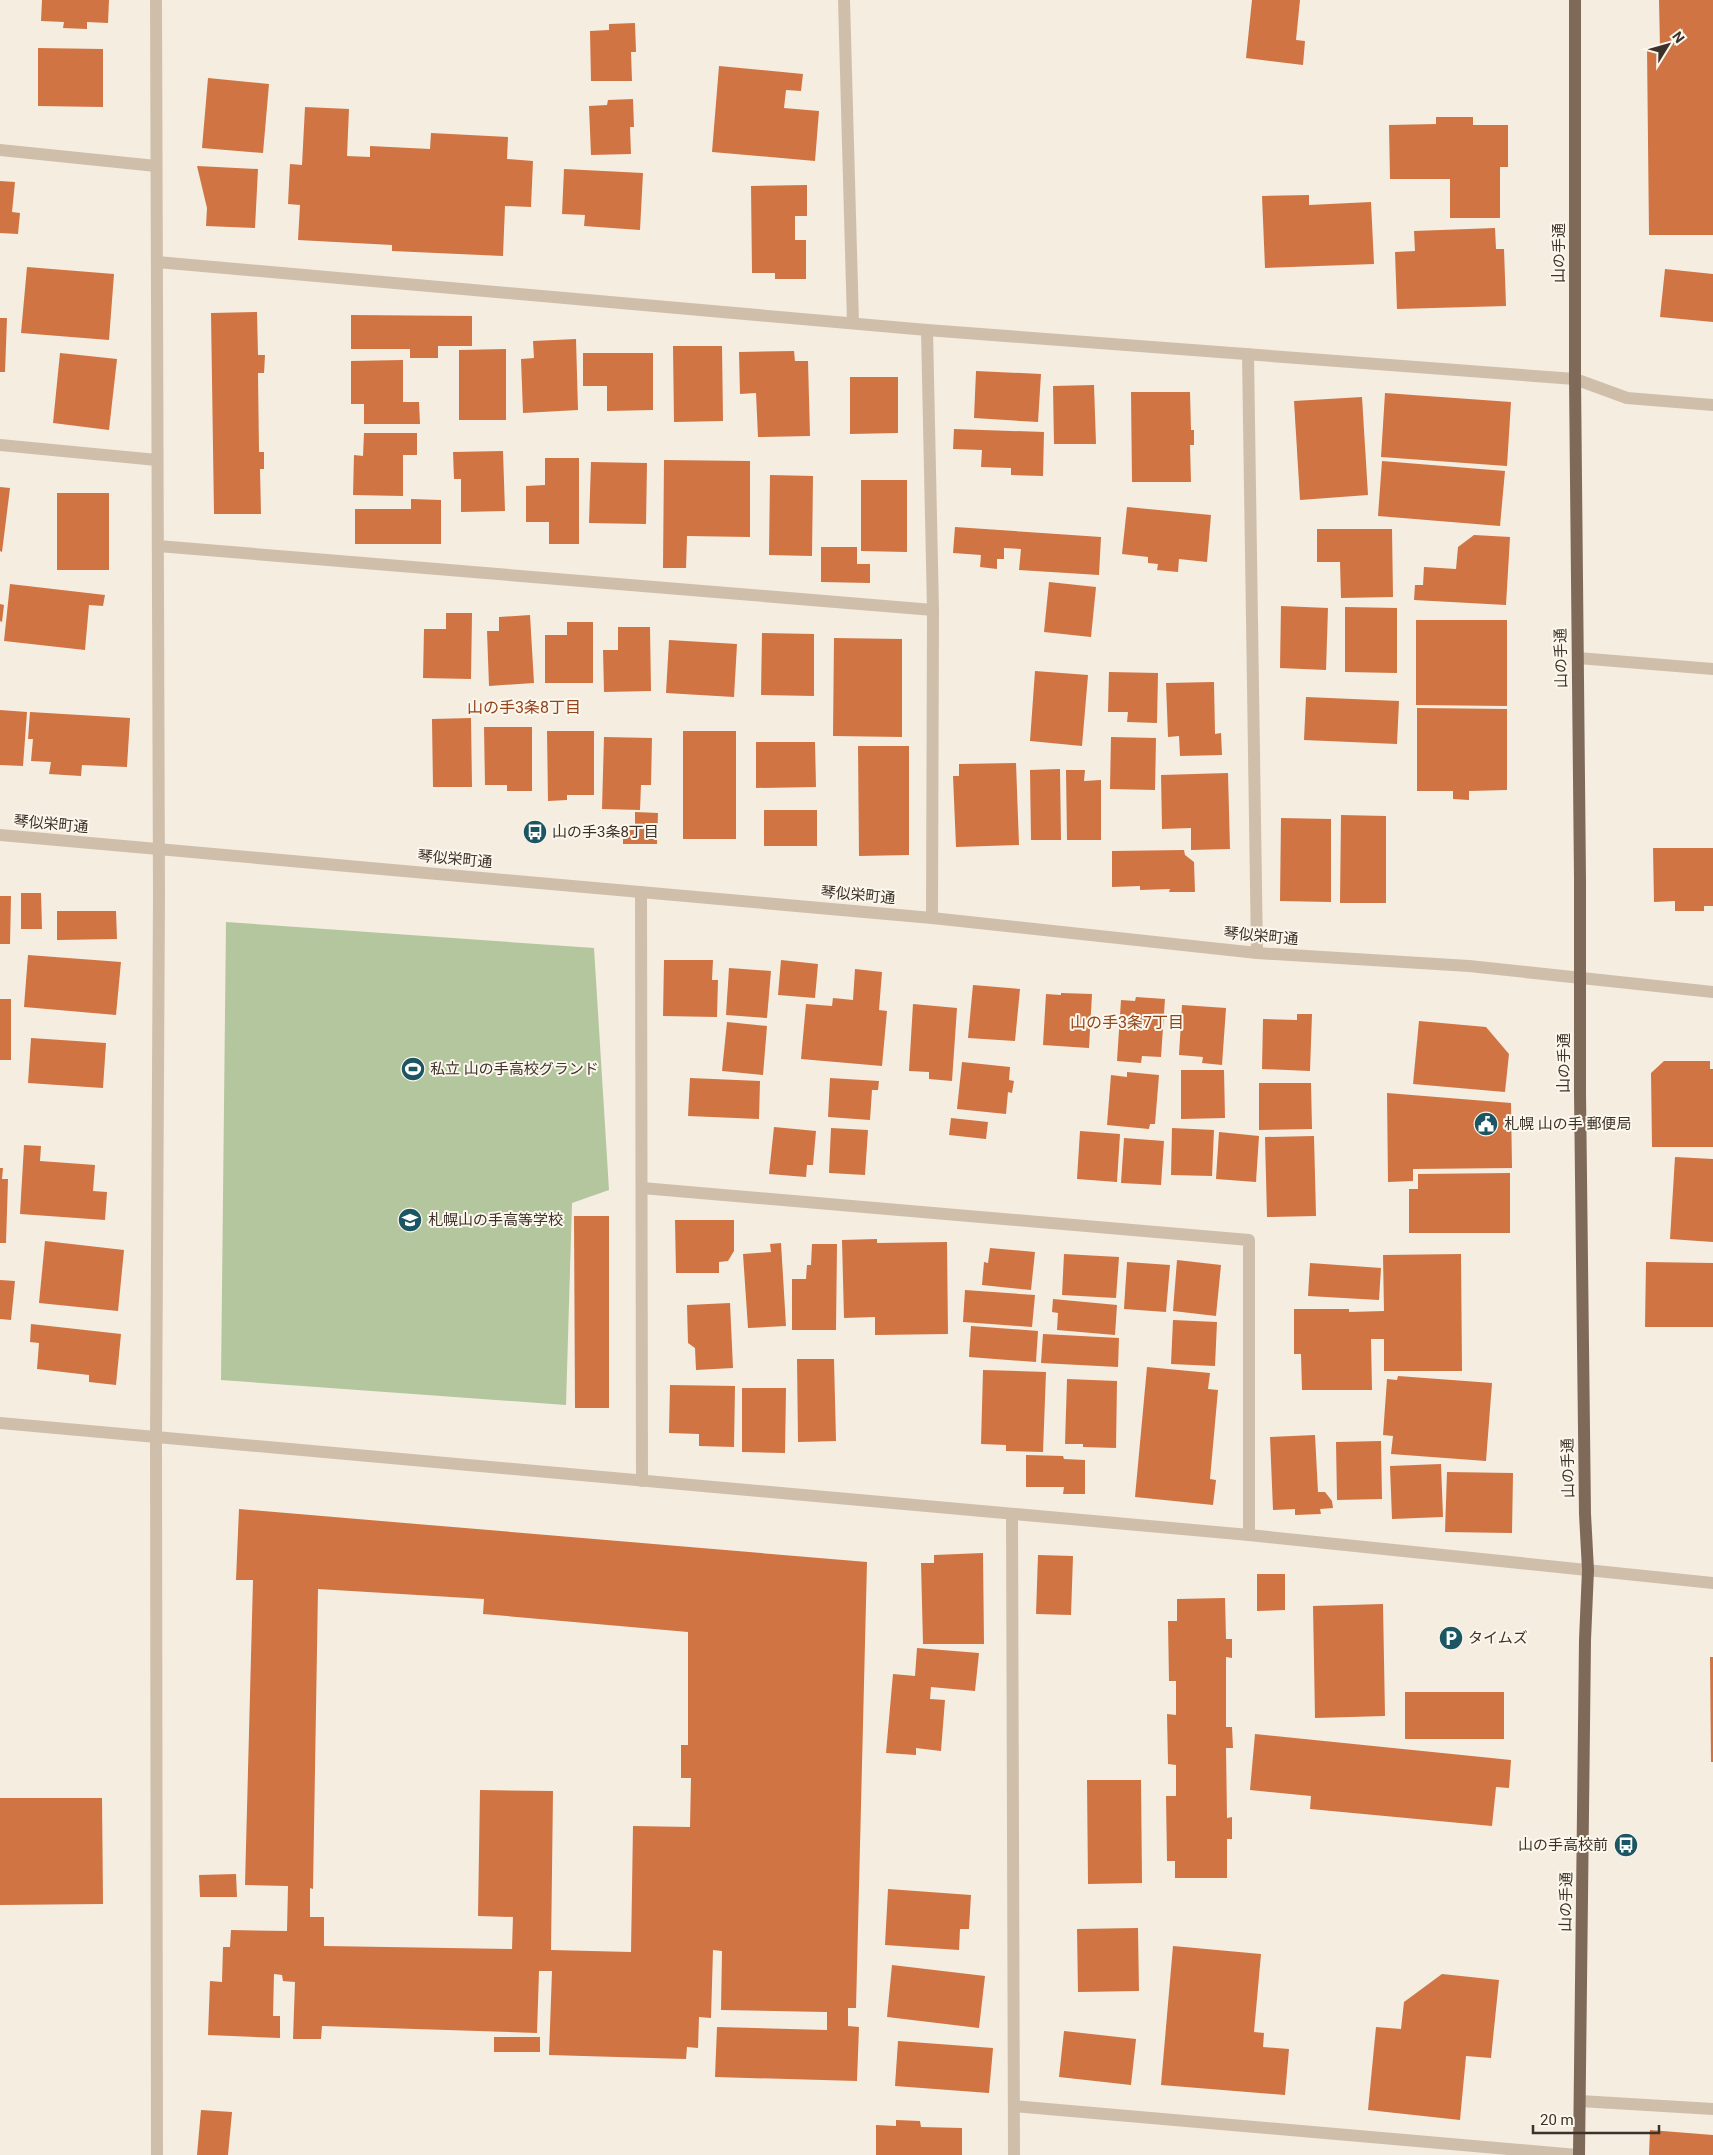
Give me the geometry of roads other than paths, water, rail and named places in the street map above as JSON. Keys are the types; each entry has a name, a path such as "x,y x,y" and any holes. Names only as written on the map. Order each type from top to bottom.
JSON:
{"main road":[{"name":"山の手通","path":"1575,0 1575,379 1585,1514 1588,1570 1585,1640 1578,2155"}],"street":[{"path":"156,0 158,546 157,2155"},
{"path":"844,0 852,323"},
{"path":"0,150 156,166"},
{"path":"157,262 927,330 1575,379 1627,398 1713,405"},
{"path":"927,330 933,610 932,918"},
{"path":"1248,354 1258,953"},
{"path":"0,445 157,460"},
{"path":"158,546 933,610"},
{"path":"1578,658 1713,669"},
{"name":"琴似栄町通","path":"0,835 932,918 1258,953 1469,966 1713,992"},
{"path":"641,892 642,1481"},
{"path":"642,1188 1249,1240 1249,1535"},
{"path":"0,1423 1249,1535 1713,1583"},
{"path":"1012,1515 1014,2155"},
{"path":"1580,2102 1713,2109"},
{"path":"1014,2106 1578,2155"}],"place":[{"name":"山の手3条8丁目","path":"535,832"},
{"name":"私立 山の手高校グランド","path":"413,1069"},
{"name":"札幌 山の手 郵便局","path":"1486,1124"},
{"name":"札幌山の手高等学校","path":"410,1220"},
{"name":"タイムズ","path":"1451,1638"},
{"name":"山の手高校前","path":"1626,1845"}],"district":[{"name":"山の手3条8丁目","path":"524,707"},
{"name":"山の手3条7丁目","path":"1127,1022"}]}
